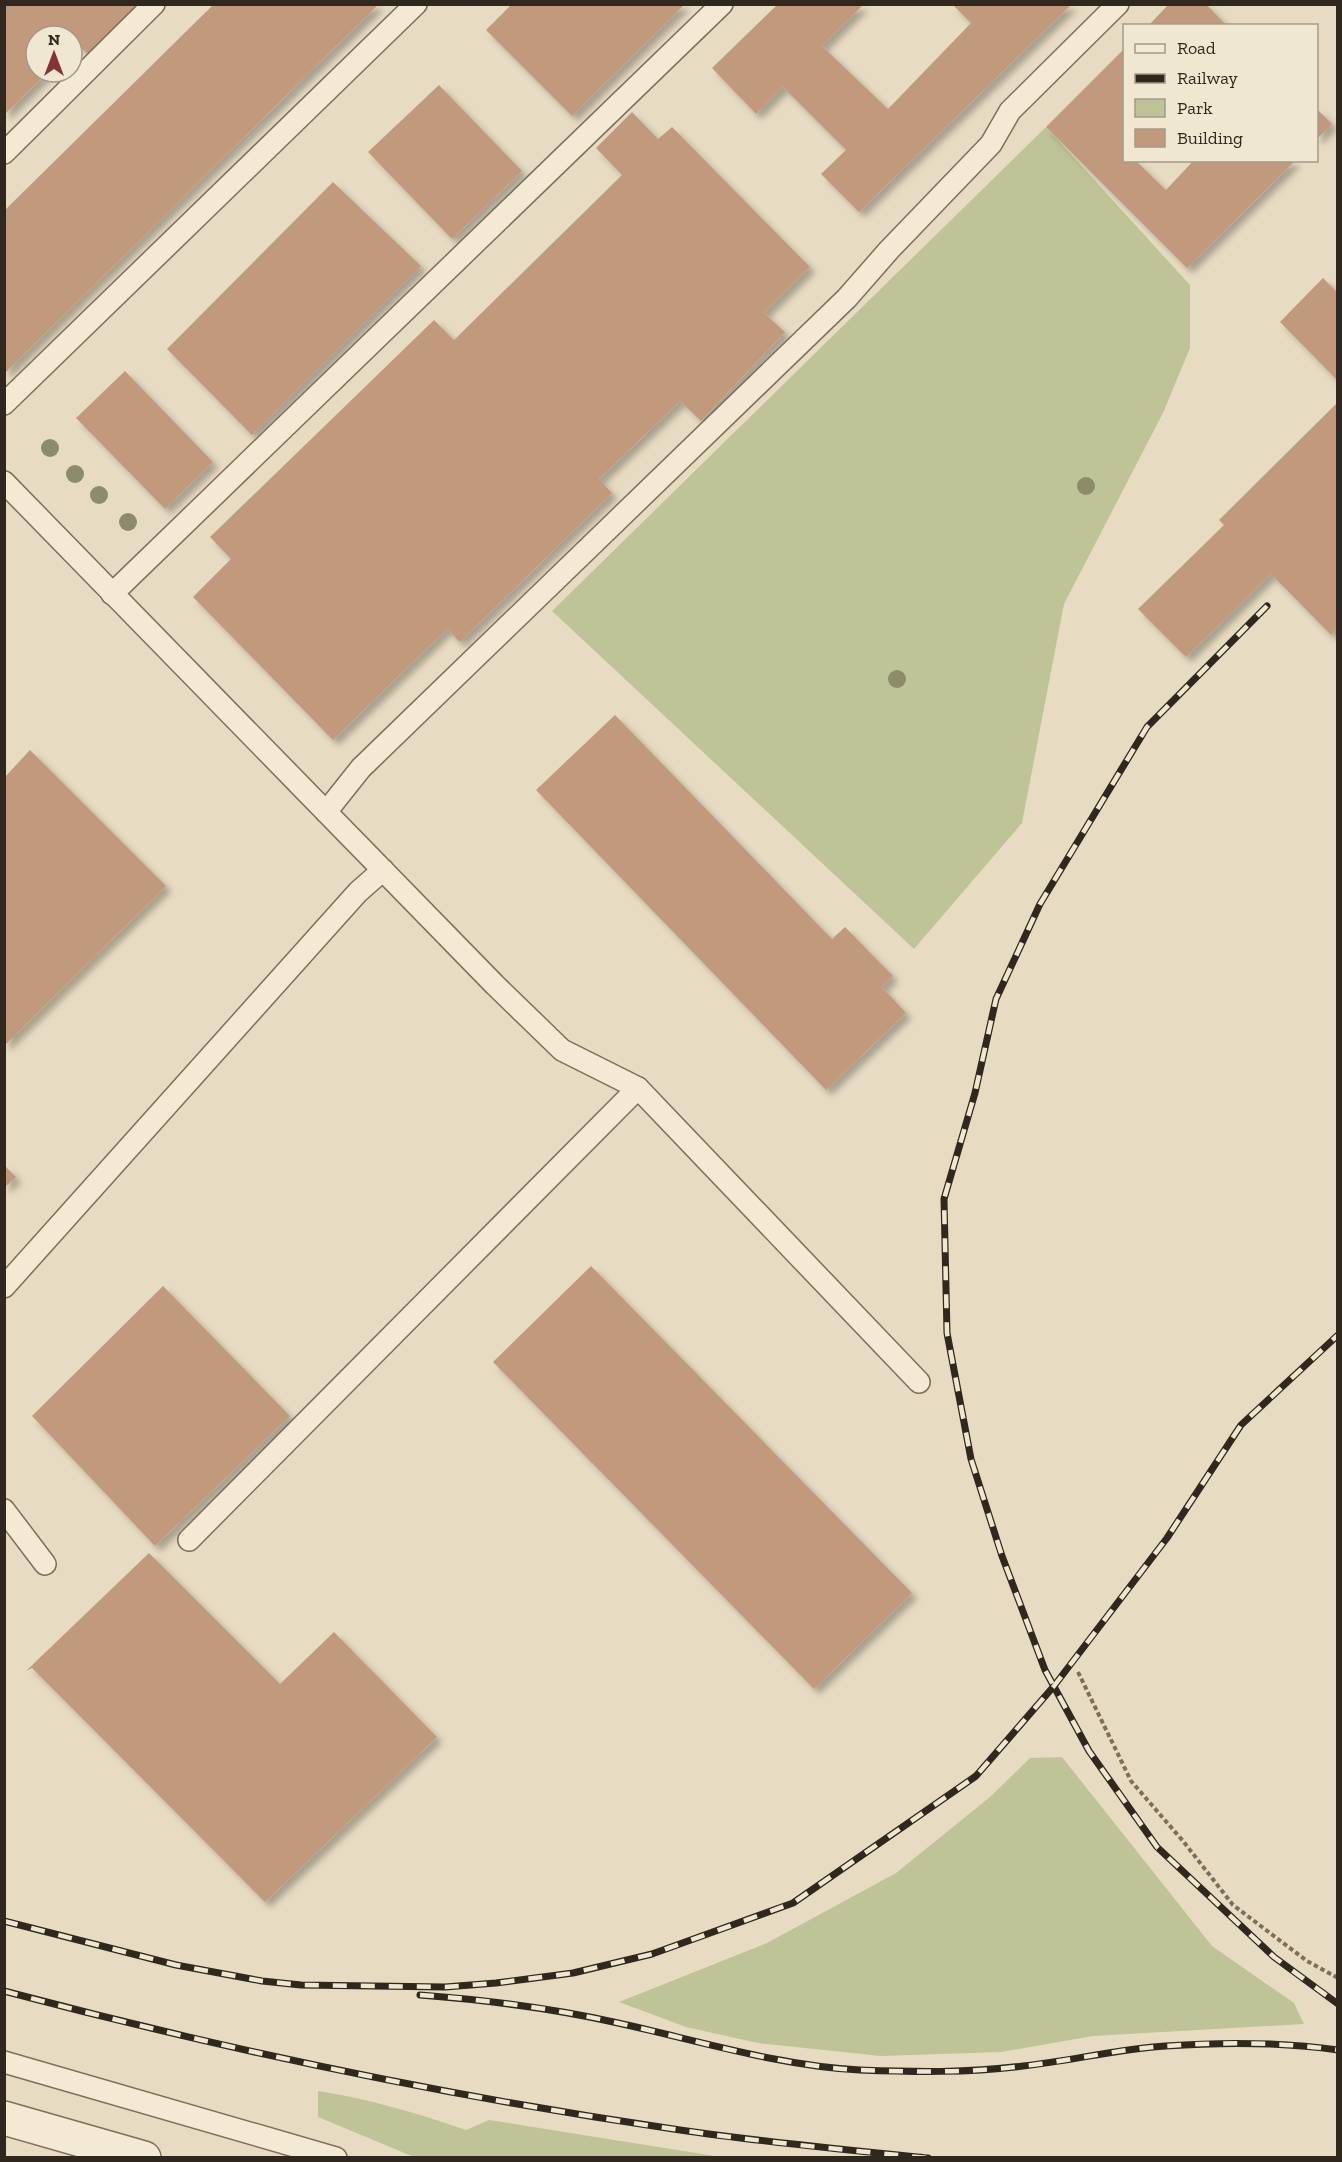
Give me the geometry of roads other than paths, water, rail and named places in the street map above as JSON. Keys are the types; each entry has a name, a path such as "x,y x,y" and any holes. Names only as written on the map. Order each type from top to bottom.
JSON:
{"street":[{"path":"4,2118 144,2157"}],"lane":[{"path":"4,153 154,4"},
{"path":"4,404 416,4"},
{"path":"112,594 722,4"},
{"path":"326,812 361,768 847,298 889,250 991,144 1010,111 1118,4"},
{"path":"4,482 562,1050 638,1088 919,1382"},
{"path":"4,1287 350,901 383,870"},
{"path":"189,1540 638,1088"},
{"path":"4,1510 45,1564"},
{"path":"4,2062 336,2157"}],"railway":[{"path":"1267,606 1147,727 1040,904 996,999 975,1093 944,1199 947,1333 971,1459 1002,1556 1045,1670 1089,1751 1157,1847 1274,1957 1338,2004"},
{"path":"4,1921 176,1965 262,1981 301,1985 445,1987 573,1973 652,1954 793,1903 976,1776 1054,1686 1167,1538 1241,1425 1338,1335"},
{"path":"4,1991 87,2013 256,2052 510,2103 711,2134 928,2158"},
{"path":"420,1995 494,2002 568,2013 768,2058 830,2068 860,2070 982,2070 1041,2064 1148,2048 1230,2043 1338,2050"}]}
